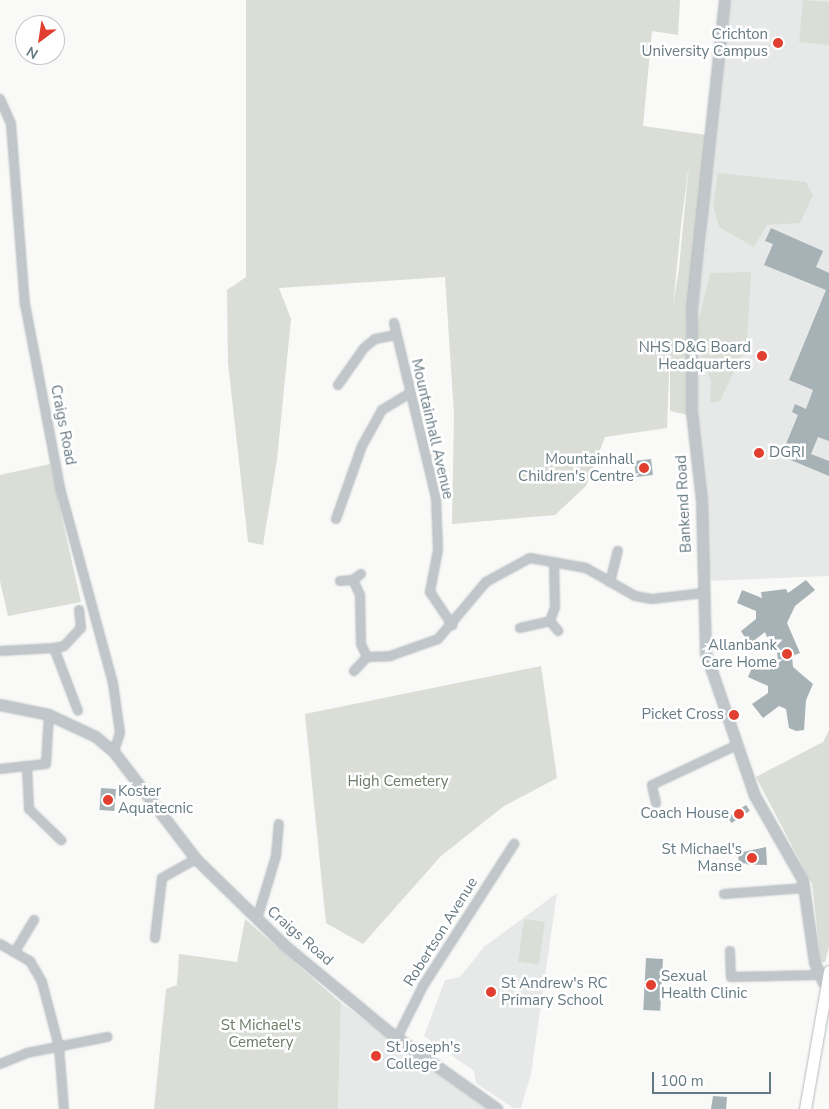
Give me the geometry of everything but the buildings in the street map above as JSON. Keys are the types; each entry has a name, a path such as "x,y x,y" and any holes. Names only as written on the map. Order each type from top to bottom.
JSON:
{"main road":[{"path":"805,1109 822,1022 824,977"},
{"path":"822,1022 829,1010"}],"street":[{"name":"Bankend Road","path":"725,0 692,309 692,412 702,501 704,593 710,670 735,746 768,825 806,888 824,977"},
{"name":"Craigs Road","path":"0,100 11,124 25,304 60,488 113,683 120,733 114,752"},
{"name":"Mountainhall Avenue","path":"394,323 409,394 436,498 438,550 430,592 452,625"},
{"path":"338,385 364,348 375,339 396,336"},
{"path":"336,519 362,446 382,410 409,394"},
{"path":"610,582 618,552"},
{"path":"354,672 367,657 390,656 438,639 452,625 486,582 530,558 586,568 635,596 652,599 704,593"},
{"path":"550,621 555,607 554,562"},
{"path":"340,581 353,580 361,574"},
{"path":"353,580 360,595 361,644 367,657"},
{"path":"0,651 64,646 81,628 79,610"},
{"path":"520,628 550,621"},
{"path":"550,621 558,632"},
{"path":"54,648 78,711"},
{"name":"Craigs Road","path":"0,705 48,715 96,737 114,752 196,859 257,919 397,1038 498,1109"},
{"path":"0,769 46,764 48,715"},
{"path":"656,803 652,785 735,746"},
{"path":"27,766 29,809 61,840"},
{"path":"257,919 276,856 279,824"},
{"name":"Robertson Avenue","path":"397,1038 423,986 514,844"},
{"path":"156,938 162,878 196,859"},
{"path":"724,894 806,888"},
{"path":"16,950 34,920"},
{"path":"0,944 16,950 30,961 42,982 59,1048 64,1109"},
{"path":"730,951 731,977 824,977"},
{"path":"0,1064 107,1036"}],"shaded area":[{"name":"NHS D&G Board Headquarters","path":"731,0 829,0 829,576 708,581 695,391 696,321 706,244 709,167"},
{"name":"St Andrew's RC Primary School","path":"557,893 531,1074 521,1108 513,1108 476,1083 474,1071 424,1036 445,980 460,977 484,947"},
{"name":"St Joseph's College","path":"341,1003 486,1109 338,1109"}],"green space":[{"path":"246,0 680,0 678,35 652,31 643,126 707,135 686,322 688,415 670,411 670,350 667,428 605,437 586,486 555,515 452,524 454,414 445,277 279,288 291,319 277,459 263,545 248,542 228,363 227,290 246,277","holes":["689,164 679,268 673,306"]},
{"path":"803,0 829,2 829,45 799,42"},
{"path":"718,173 806,182 813,195 800,223 767,225 754,247 719,227 713,204"},
{"path":"751,272 747,344 720,401 710,403 711,381 694,340 710,273"},
{"path":"50,464 81,602 8,616 0,581 0,475"},
{"name":"High Cemetery","path":"541,666 557,778 504,806 441,856 363,944 326,923 305,714"},
{"path":"829,730 829,947 825,962 821,962 812,884 756,777 823,742"},
{"name":"St Michael's Cemetery","path":"245,919 341,1003 338,1109 154,1109 166,989 177,985 179,954 237,962"},
{"path":"524,919 545,922 539,965 518,962"}],"place":[{"name":"Crichton University Campus","path":"778,43"},
{"name":"NHS D&G Board Headquarters","path":"762,356"},
{"name":"DGRI","path":"759,453"},
{"name":"Mountainhall Children's Centre","path":"644,468"},
{"name":"Allanbank Care Home","path":"787,654"},
{"name":"Picket Cross","path":"734,715"},
{"name":"Koster Aquatecnic","path":"108,800"},
{"name":"Coach House","path":"739,814"},
{"name":"St Michael's Manse","path":"752,858"},
{"name":"Sexual Health Clinic","path":"651,985"},
{"name":"St Andrew's RC Primary School","path":"491,992"},
{"name":"St Joseph's College","path":"376,1056"}]}
